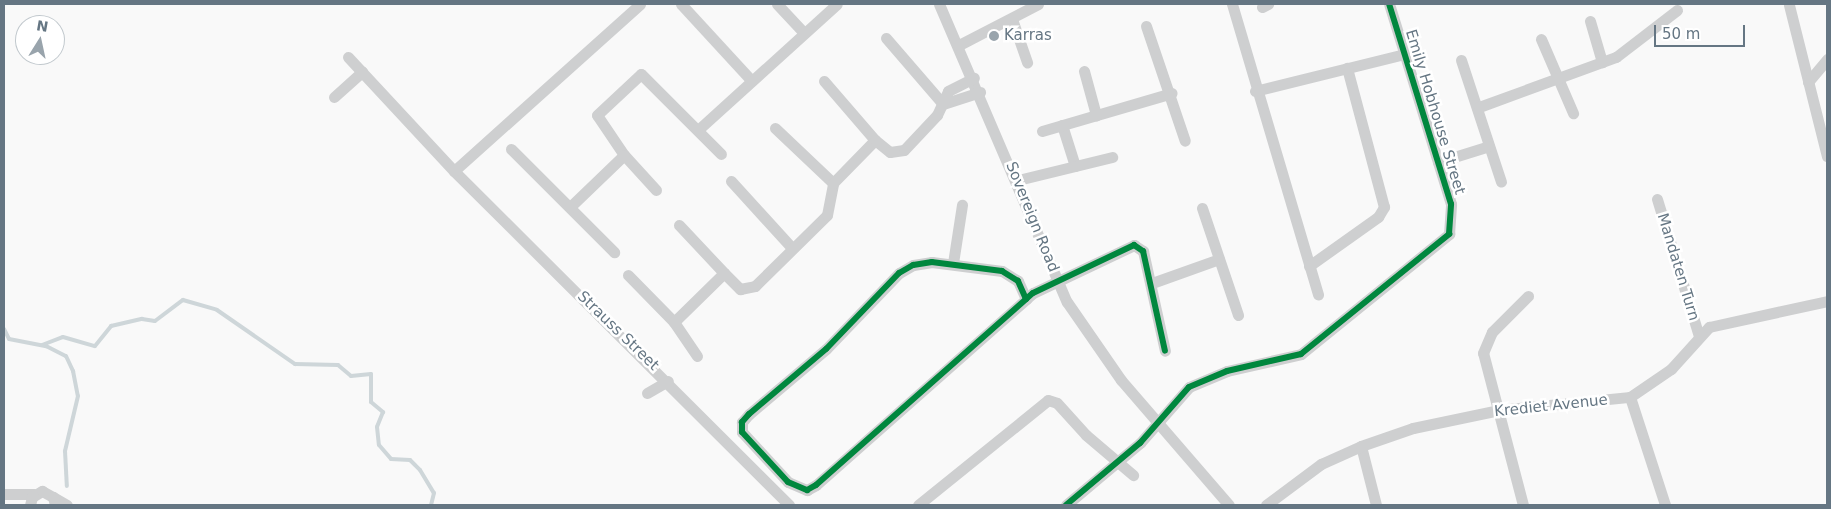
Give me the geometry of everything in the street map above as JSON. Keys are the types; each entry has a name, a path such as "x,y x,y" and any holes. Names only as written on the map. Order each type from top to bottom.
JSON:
{"street":[{"path":"454,171 640,4"},
{"path":"682,4 751,80"},
{"path":"777,4 804,32"},
{"path":"699,129 837,4"},
{"name":"Sovereign Road","path":"940,4 1018,180 1058,279 1088,336 1229,505"},
{"path":"959,45 1017,12 1038,4"},
{"path":"1232,4 1255,91 1318,295"},
{"name":"Emily Hobhouse Street","path":"1066,505 1140,443 1174,399 1206,377 1300,354 1441,244 1453,222 1438,162 1390,4"},
{"path":"1790,4 1808,82 1824,126 1827,156"},
{"path":"1478,107 1559,80 1628,50 1678,10"},
{"path":"1017,12 1027,62"},
{"path":"1590,22 1602,62"},
{"path":"1146,26 1172,93 1185,141"},
{"path":"886,38 943,104"},
{"path":"1541,39 1572,113"},
{"path":"1255,91 1405,54"},
{"name":"Strauss Street","path":"348,57 454,171 668,381 789,505"},
{"path":"1808,82 1827,59"},
{"path":"1461,60 1478,107 1500,182"},
{"path":"1309,266 1378,217 1384,207 1346,68"},
{"path":"1084,71 1096,115"},
{"path":"334,98 362,72"},
{"path":"656,190 624,154 597,116 641,74 699,129 721,154"},
{"path":"824,81 875,140 890,152 904,150 943,104 950,90 974,78"},
{"path":"943,104 980,92"},
{"path":"1042,130 1172,93"},
{"path":"1062,125 1075,166"},
{"path":"775,128 833,183"},
{"path":"679,225 734,285 746,290 831,210 833,183 875,140"},
{"path":"1438,162 1489,146"},
{"path":"511,149 614,252"},
{"path":"570,207 624,154"},
{"path":"1018,180 1112,157"},
{"path":"732,181 792,248"},
{"name":"Mandaten Turn","path":"1657,199 1699,336"},
{"path":"953,263 962,205"},
{"path":"1202,208 1238,315"},
{"path":"1026,299 1011,274 953,263 913,266 899,273 826,349 742,422 742,432 797,489 816,485 1026,299 1058,279 1138,246 1152,283 1165,351"},
{"path":"1152,283 1219,259"},
{"path":"674,322 724,273"},
{"path":"628,275 674,322 697,356"},
{"path":"1523,505 1483,352 1485,341 1528,296"},
{"name":"Krediet Avenue","path":"1266,505 1321,464 1361,446 1413,428 1499,410 1630,397 1671,369 1699,336 1722,323 1827,301"},
{"path":"647,393 668,381"},
{"path":"1630,397 1665,505"},
{"path":"918,505 1048,400 1057,404 1086,435 1119,460 1133,475"},
{"path":"1361,446 1376,505"},
{"path":"4,494 31,501 46,492 54,501 67,505"}],"waterway":[{"path":"42,345 63,337 95,346 111,326 142,319 155,321 183,300 217,310 295,364 338,365 351,376 371,374 371,402 383,412 377,427 379,445 391,459 410,460 420,470 434,493 431,505"},
{"path":"4,329 9,339 46,346 66,356 73,371 78,396 65,451 67,486"}],"cycle path":[{"path":"1066,505 1140,443 1189,387 1227,371 1301,354 1449,234 1451,204 1389,4"},
{"path":"1026,299 1018,281 1002,271 932,262 913,265 899,273 826,349 749,414 742,422 742,432 788,482 807,490 816,485 1033,293 1134,245 1143,251 1165,351"}],"place":[{"name":"Karras","path":"994,36"}]}
